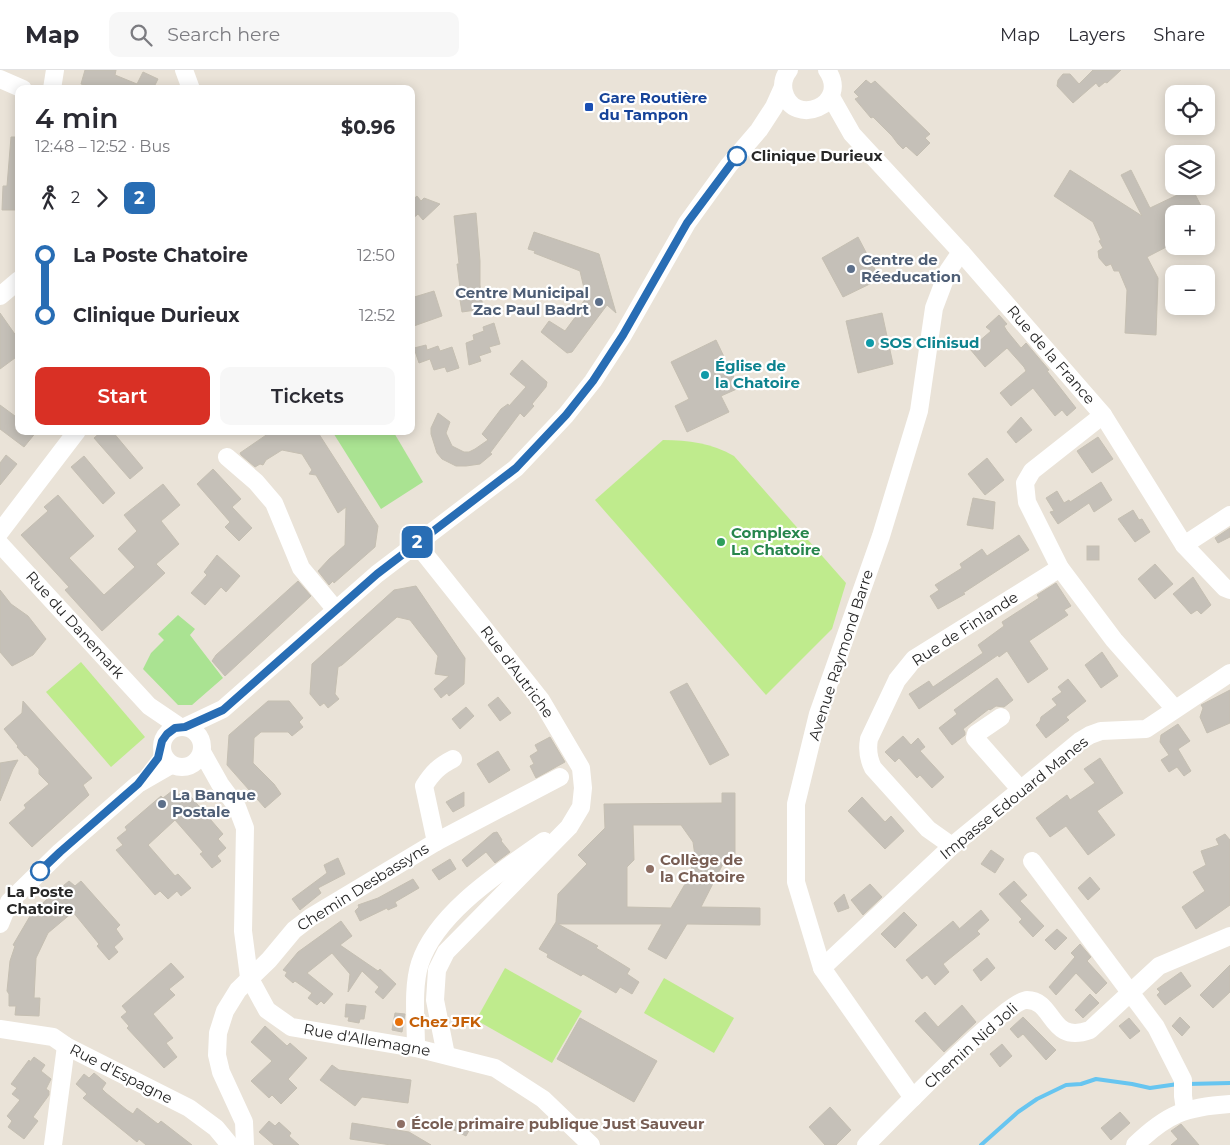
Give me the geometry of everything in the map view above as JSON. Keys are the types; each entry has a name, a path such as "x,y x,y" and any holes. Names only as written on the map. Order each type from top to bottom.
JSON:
{"street":[{"path":"53,85 55,70"},
{"path":"184,70 190,85"},
{"name":"Rue de la France","path":"827,70 833,81 832,92 852,134"},
{"path":"759,130 806,110 822,106 844,70"},
{"path":"138,784 158,758 163,743 171,730 223,710 336,610 416,543 468,506 516,468 566,415 593,381 623,335 687,223 729,165 759,130 774,106 783,77"},
{"name":"Rue de la France","path":"783,77 789,102 829,119 852,134 961,252 1103,415 1184,545 1225,588 1230,590"},
{"path":"0,79 15,86"},
{"name":"Avenue Raymond Barre","path":"913,1098 822,968 796,882 796,804 818,714 881,536 919,411 934,308 948,272 961,252"},
{"path":"0,296 15,283"},
{"path":"1103,415 1032,471 1025,483 1027,502 1060,568 1114,640 1175,710"},
{"path":"0,532 74,435"},
{"path":"227,457 256,482 274,503 301,568 336,610"},
{"path":"1184,545 1230,515"},
{"name":"Rue d'Autriche","path":"416,543 541,700 581,768 583,788 581,807 568,827 446,952 437,970 435,1000 446,1055"},
{"name":"Rue du Danemark","path":"0,544 149,706 182,727"},
{"name":"Rue de Finlande","path":"952,846 928,829 873,768 868,759 869,739 897,680 914,659 1060,568"},
{"name":"Impasse Edouard Manes","path":"822,968 952,846 1090,734 1101,731 1146,729 1230,673"},
{"name":"Rue du Danemark","path":"149,706 163,743"},
{"path":"0,924 9,902 60,852 138,784 154,773 195,764 223,710"},
{"path":"1001,717 976,734 975,738 1020,789"},
{"path":"182,727 198,734 202,748"},
{"path":"163,743 164,758 180,766"},
{"name":"Rue d'Allemagne","path":"202,748 220,784 237,807 246,828 243,931 250,977 267,1010 291,1027 416,1048 495,1068 543,1099 591,1145"},
{"name":"Chemin Desbassyns","path":"436,842 424,786 431,774 441,765 453,759"},
{"name":"Rue d'Allemagne","path":"180,766 204,772 220,784"},
{"name":"Chemin Desbassyns","path":"243,1144 244,1122 221,1072 217,1055 218,1033 225,1011 238,990 269,960 294,930 310,917 436,842 560,777"},
{"path":"416,1048 416,996 420,964 433,937 447,918 464,901 546,840 557,840"},
{"path":"1032,860 1156,1027 1184,1095 1207,1105 1230,1104"},
{"name":"Chemin Nid Joli","path":"866,1145 913,1098 1015,1004 1027,1000 1034,1001 1040,1004 1059,1028 1066,1032 1082,1033 1090,1030 1159,966 1230,936"},
{"name":"Rue d'Espagne","path":"0,1028 53,1037 66,1046 189,1108 216,1128 243,1144"},
{"path":"58,1143 66,1046"},
{"path":"1135,1145 1148,1132 1171,1116 1184,1095"}],"green space":[{"path":"335,435 395,435 423,482 381,509"},
{"name":"Complexe La Chatoire","path":"663,440 700,443 734,456 846,583 832,629 766,695 595,500"},
{"path":"178,615 195,629 190,635 223,678 192,705 178,705 143,669 151,653 164,640 158,634"},
{"path":"81,662 145,737 111,767 46,692"},
{"path":"505,968 582,1011 552,1063 476,1020"},
{"path":"664,978 734,1018 714,1053 644,1013"}],"building":[{"path":"85,70 116,70 115,75 137,84 143,72 158,79 155,85 81,84"},
{"path":"1093,70 1121,70 1107,83 1105,82 1099,87 1096,83 1073,103 1057,86 1058,80 1063,74 1070,74 1079,84"},
{"path":"866,80 871,84 875,81 930,134 925,138 930,143 917,156 906,146 903,149 873,117 871,118 855,99 859,97 854,92"},
{"path":"11,137 15,137 15,210 2,210 3,186 7,186"},
{"path":"1070,170 1142,216 1121,175 1131,170 1150,208 1177,195 1196,195 1200,205 1165,205 1165,248 1147,257 1158,278 1156,335 1125,333 1127,290 1119,271 1114,271 1111,264 1106,266 1099,258 1098,251 1103,248 1093,222 1054,196"},
{"path":"417,196 421,201 424,198 440,204 423,220 418,214 415,217 415,198"},
{"path":"476,213 483,309 462,312 458,288 460,288 457,264 459,264 454,216"},
{"path":"534,232 599,254 616,313 607,305 572,352 567,353 541,332 549,321 565,331 579,312 586,297 580,271 528,249"},
{"name":"Centre de Réeducation","path":"858,237 880,279 843,297 822,258"},
{"path":"434,291 442,316 415,326 415,297"},
{"path":"0,313 15,334 15,358 0,369"},
{"name":"SOS Clinisud","path":"882,313 893,364 858,373 846,321"},
{"path":"999,315 1007,324 1004,326 1007,331 1021,348 1026,343 1049,370 1047,371 1076,408 1067,416 1062,410 1055,416 1033,388 1011,406 1000,393 1026,371 1024,367 1007,348 985,367 970,349 991,331 986,327"},
{"path":"494,323 500,344 489,347 491,352 479,356 481,361 469,365 466,343 474,340 473,335 484,331 483,327"},
{"name":"Église de la Chatoire","path":"716,340 739,388 721,396 729,412 687,432 675,406 689,399 671,362"},
{"path":"426,345 427,350 438,346 440,351 452,347 459,368 447,372 445,367 434,370 430,359 419,363 415,348"},
{"path":"522,360 547,382 546,387 532,404 534,406 524,417 520,413 490,453 492,454 480,464 456,466 442,459 437,453 431,434 431,428 438,413 450,422 446,433 452,446 464,452 475,449 488,440 482,434 501,409 508,404 509,406 526,387 510,374"},
{"path":"0,405 15,416 15,435 34,435 24,447 0,429"},
{"path":"1021,417 1032,430 1016,443 1007,432"},
{"path":"97,435 115,435 143,468 130,479 94,438"},
{"path":"266,435 320,435 378,526 375,547 334,583 333,581 329,585 318,571 345,545 346,507 338,513 316,475 309,474 312,470 302,454 282,450 266,460 263,465 260,464 255,467 240,453"},
{"path":"1098,437 1113,459 1092,473 1077,451"},
{"path":"6,455 17,464 0,485 0,463"},
{"path":"84,456 115,493 103,504 71,467"},
{"path":"987,458 1004,480 985,495 968,474"},
{"path":"213,469 241,499 232,507 252,528 239,541 225,527 230,522 197,484"},
{"path":"1101,482 1112,500 1094,512 1089,503 1058,524 1050,512 1054,511 1046,498 1057,491 1064,503 1069,500 1070,502"},
{"path":"163,484 180,505 161,521 179,544 156,564 165,573 102,631 65,590 69,587 21,535 48,511 44,507 58,495 94,536 69,558 104,595 135,567 118,549 137,531 124,515"},
{"path":"973,498 995,502 993,529 967,525"},
{"path":"1133,510 1139,520 1142,519 1150,532 1135,542 1118,519"},
{"path":"1230,528 1230,537 1218,543 1215,538"},
{"path":"1019,535 1029,550 963,593 965,594 938,609 930,596 939,590 935,585 962,568 960,564 982,549 987,556"},
{"path":"1087,546 1099,546 1099,560 1087,560"},
{"path":"217,555 240,576 226,592 221,587 205,605 191,593 207,575 204,572"},
{"path":"1155,564 1173,584 1155,599 1138,579"},
{"path":"1193,577 1211,605 1201,614 1197,610 1191,614 1173,594"},
{"path":"298,581 311,596 225,676 212,661 216,655"},
{"path":"1056,583 1071,606 1064,610 1068,615 1029,641 1048,669 1028,683 1007,651 999,657 998,655 919,709 909,694 929,681 933,687 983,653 978,645 1004,626 1002,622 1039,598 1037,595"},
{"path":"416,586 465,658 464,684 449,696 447,693 441,698 434,689 449,676 435,674 438,656 410,620 397,617 338,667 335,694 339,699 328,708 324,703 320,706 310,694 312,664 394,590"},
{"path":"0,590 11,604 28,616 46,639 33,655 12,666 0,652"},
{"path":"1102,652 1118,676 1101,688 1085,665"},
{"path":"997,678 1013,700 1004,707 996,706 989,709 963,729 965,735 952,745 939,728 957,714 954,710"},
{"path":"1068,679 1086,701 1066,717 1069,720 1046,738 1036,725 1041,717 1057,705 1052,699 1062,692 1058,687"},
{"path":"687,683 729,755 710,765 670,692"},
{"path":"1230,690 1230,723 1207,733 1200,717 1203,708 1201,705"},
{"path":"498,697 511,713 500,721 488,705"},
{"path":"23,701 92,778 83,785 89,795 32,847 9,823 26,808 24,805 49,784 39,774 39,769 17,747 4,729 22,713"},
{"path":"268,701 289,701 303,718 299,722 303,727 292,736 288,732 261,732 254,738 253,763 274,784 281,794 265,808 227,765 229,735"},
{"path":"466,707 474,716 460,729 452,719"},
{"path":"1178,724 1190,741 1178,749 1191,771 1184,776 1177,767 1169,772 1161,760 1169,755 1160,742 1161,735"},
{"path":"903,736 911,745 918,738 925,747 920,751 944,777 932,788 920,775 917,778 899,758 895,762 885,752"},
{"path":"550,737 565,762 536,778 530,766 534,764 530,756 538,751 535,745"},
{"path":"498,751 510,770 489,783 477,764"},
{"path":"1100,758 1123,793 1097,811 1115,835 1088,855 1066,826 1050,837 1036,818 1067,795 1070,800 1095,783 1084,769"},
{"path":"18,760 13,769 0,801 0,763"},
{"path":"185,790 223,834 218,839 226,848 217,856 221,861 212,868 200,854 203,852 175,820 148,845 175,876 178,874 191,888 181,896 177,891 168,899 160,891 155,895 116,850 123,845 117,838 127,830 125,827 161,796 163,798 172,791 177,796"},
{"path":"464,792 464,806 453,812 446,802"},
{"path":"722,793 735,793 735,854 728,854 701,907 760,908 760,925 687,924 666,959 648,949 662,924 558,924 598,946 596,948 630,969 627,974 639,982 632,994 620,987 616,993 583,974 581,976 547,957 548,954 539,949 556,922 558,894 587,864 578,855 605,828 604,804 722,803","holes":["633,825 681,825 693,842 695,856 688,879 671,908 627,907 627,867 634,860"]},
{"path":"862,797 885,822 891,816 904,831 885,849 848,811"},
{"path":"497,832 501,841 510,852 495,863 486,852 467,867 462,860 493,833"},
{"path":"1225,834 1230,840 1230,905 1196,929 1182,907 1205,891 1193,872 1206,865 1201,851 1219,845 1216,839"},
{"path":"991,850 1004,859 995,873 981,864"},
{"path":"338,858 345,874 318,888 321,893 300,910 292,899 327,873 324,865"},
{"path":"450,859 456,869 439,880 432,870"},
{"path":"1090,877 1100,889 1088,900 1078,888"},
{"path":"413,879 419,888 395,902 397,906 388,910 387,908 360,921 355,911 359,907 358,905 378,898"},
{"path":"69,881 75,886 81,881 120,925 116,929 123,939 114,947 118,952 109,960 97,946 99,944 73,912 48,933 36,958 34,998 40,998 39,1016 15,1015 16,1006 9,1006 9,994 7,991 10,961 15,946 13,945 33,911"},
{"path":"1014,881 1027,895 1020,901 1044,926 1033,937 1019,922 1022,919 999,894"},
{"path":"870,884 882,897 863,915 851,900"},
{"path":"844,894 849,908 838,912 834,903"},
{"path":"981,910 989,920 977,931 980,934 943,964 949,972 935,985 927,975 922,979 906,960 953,921 959,928 958,930"},
{"path":"904,912 917,925 895,948 881,934"},
{"path":"341,921 352,936 340,945 378,971 380,969 396,984 383,999 375,992 379,987 362,971 348,992 350,974 332,953 307,973 333,994 324,1004 321,1001 317,1005 308,998 312,993 295,981 293,983 285,976 287,972 283,970 298,952"},
{"path":"1057,929 1067,938 1055,950 1045,940"},
{"path":"1080,944 1091,957 1087,961 1107,983 1096,994 1076,973 1056,995 1049,987 1075,957 1071,953"},
{"path":"987,958 995,968 981,981 973,970"},
{"path":"171,963 184,977 169,989 175,995 153,1014 173,1038 166,1043 177,1057 164,1068 127,1028 129,1026 121,1017 127,1012 122,1006"},
{"path":"1230,965 1230,992 1213,1008 1200,995"},
{"path":"1181,972 1191,986 1165,1005 1157,995 1160,992 1157,989"},
{"path":"1090,994 1099,1003 1083,1018 1075,1010"},
{"path":"346,1004 366,1006 364,1019 360,1019 359,1023 348,1021 349,1017 345,1017"},
{"path":"962,1005 976,1022 944,1052 915,1021 925,1012 938,1027"},
{"name":"Chez JFK","path":"395,1013 405,1014 402,1032 392,1030"},
{"path":"1023,1017 1056,1050 1046,1060 1023,1034 1018,1038 1010,1029"},
{"path":"1180,1017 1190,1027 1182,1036 1172,1026"},
{"path":"580,1018 657,1061 634,1102 557,1059"},
{"path":"1129,1018 1140,1031 1130,1039 1119,1026"},
{"path":"265,1026 287,1046 290,1043 307,1058 288,1079 297,1088 281,1104 272,1095 269,1098 251,1081 272,1061 251,1042"},
{"path":"1002,1044 1012,1056 1000,1067 990,1054"},
{"path":"34,1057 45,1065 41,1071 51,1079 46,1089 49,1091 49,1095 33,1117 38,1121 24,1139 8,1127 12,1121 7,1116 20,1100 12,1094 17,1088 11,1084 29,1060 30,1062"},
{"path":"332,1065 339,1070 411,1080 408,1103 362,1097 355,1106 320,1080"},
{"path":"94,1073 106,1083 102,1089 127,1110 133,1114 137,1108 158,1124 161,1121 192,1145 146,1145 139,1139 137,1142 83,1098 87,1094 76,1084 84,1074 89,1078"},
{"path":"830,1107 851,1130 836,1145 825,1145 809,1127"},
{"path":"1120,1112 1130,1123 1111,1140 1101,1128"},
{"path":"457,1120 472,1125 466,1136 452,1129"},
{"path":"269,1121 275,1126 279,1122 291,1133 289,1136 299,1145 274,1145 259,1132"},
{"path":"352,1123 409,1132 431,1145 391,1145 350,1139"},
{"path":"1181,1124 1199,1145 1171,1145 1178,1139 1171,1131"}],"waterway":[{"path":"981,1145 1018,1112 1037,1099 1066,1085 1081,1084 1096,1079 1150,1088 1178,1084"},
{"path":"1187,1084 1230,1083"}],"bus line":[{"name":"2","path":"40,871 138,784 158,758 162,741 171,730 185,727 223,710 377,574 516,468 566,415 593,381 623,335 687,223 737,156"}],"place":[{"name":"Gare Routière du Tampon","path":"589,107"},
{"name":"Clinique Durieux","path":"737,156"},
{"name":"Centre de Réeducation","path":"851,269"},
{"name":"Centre Municipal Zac Paul Badrt","path":"599,302"},
{"name":"SOS Clinisud","path":"870,343"},
{"name":"Église de la Chatoire","path":"705,375"},
{"name":"Complexe La Chatoire","path":"721,542"},
{"name":"La Banque Postale","path":"162,804"},
{"name":"Collège de la Chatoire","path":"650,869"},
{"name":"La Poste Chatoire","path":"40,871"},
{"name":"Chez JFK","path":"399,1022"},
{"name":"École primaire publique Just Sauveur","path":"401,1124"}]}
